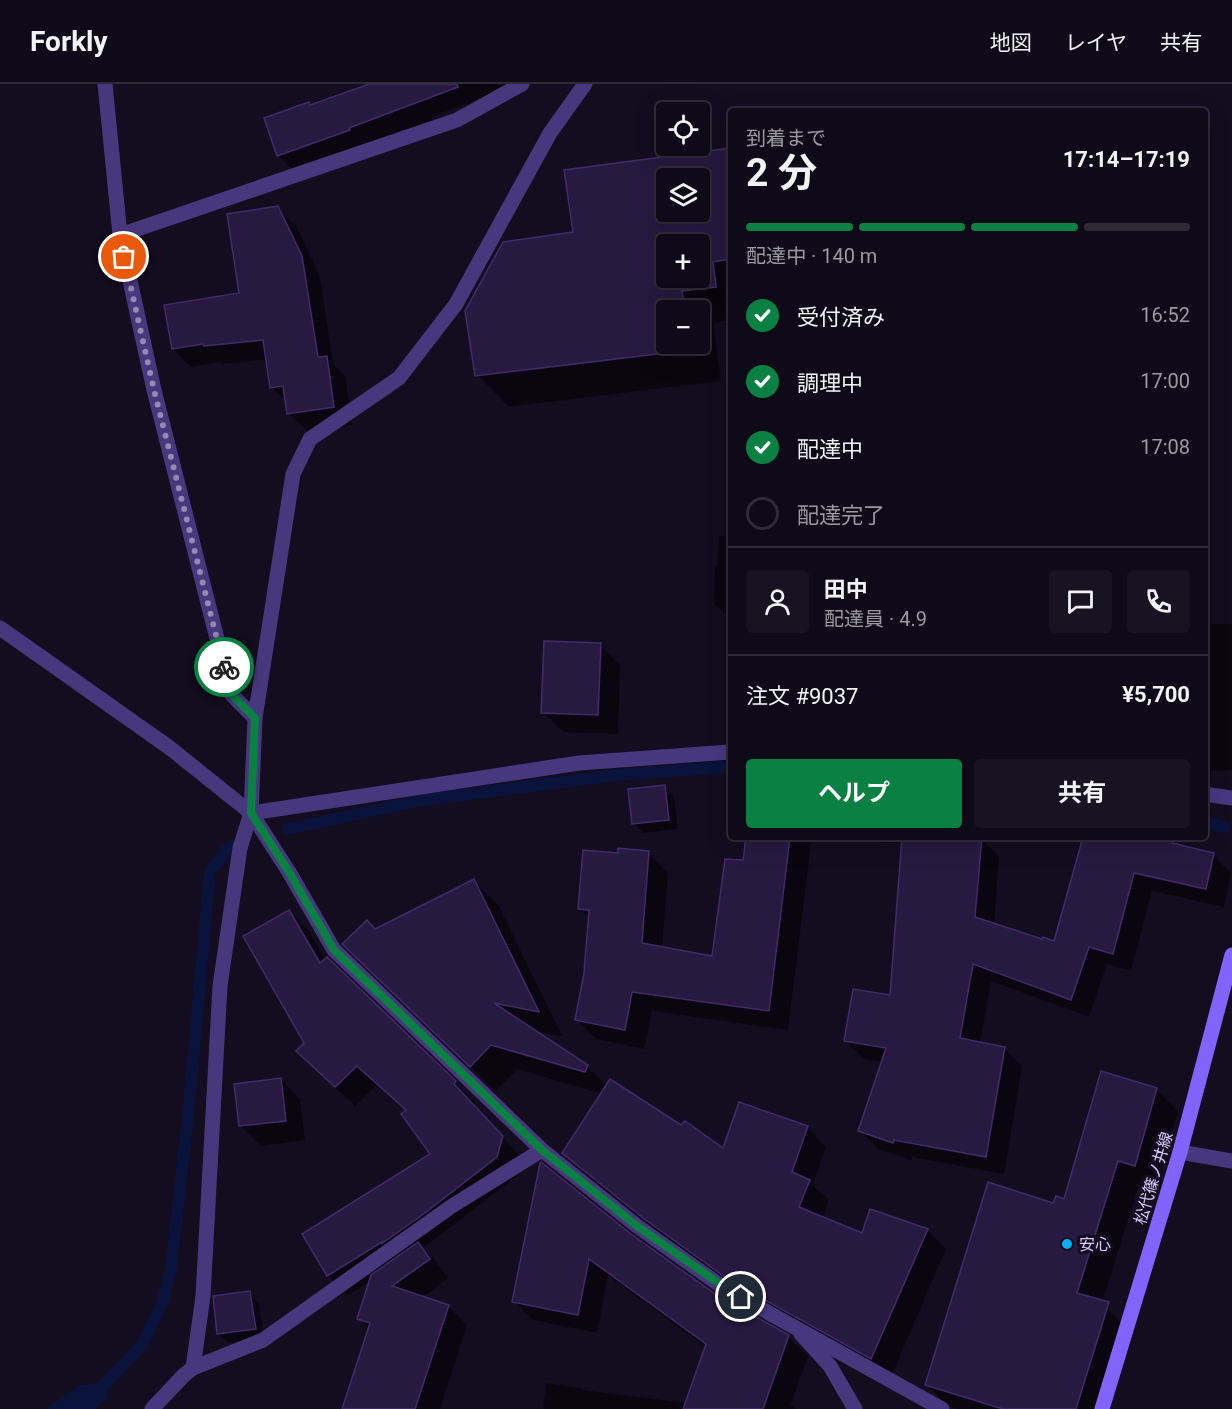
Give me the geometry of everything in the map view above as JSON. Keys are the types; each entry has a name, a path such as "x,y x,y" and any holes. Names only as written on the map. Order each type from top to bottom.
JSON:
{"main road":[{"name":"松代篠ノ井線","path":"1102,1409 1180,1152 1232,955"}],"street":[{"path":"105,84 120,235 154,390 231,694 255,718"},
{"path":"120,235 457,120 522,84"},
{"path":"193,1368 202,1296 220,986 240,848 251,813 255,718 293,474 310,439 399,378 449,314 550,133 585,84"},
{"path":"0,628 170,748 251,813 289,872 334,950 542,1150 637,1226 724,1287 942,1409"},
{"path":"251,813 579,763 728,752"},
{"path":"1208,795 1232,798"},
{"path":"152,1409 193,1368 263,1340 452,1206 542,1150"},
{"path":"1180,1152 1232,1161"},
{"path":"791,1324 830,1366 855,1409"}],"shaded area":[{"path":"106,1383 108,1398 95,1409 46,1409 80,1385"}],"building":[{"path":"369,84 457,84 458,87 277,156 264,118 309,102 310,105"},
{"path":"728,148 728,259 713,262 716,287 710,288 710,234 656,234 656,288 708,288 682,291 683,300 656,300 657,354 475,376 465,311 503,242 573,232 564,170 670,156 710,156 710,151"},
{"path":"278,206 302,256 318,357 327,356 334,407 287,414 283,386 270,388 263,340 204,346 203,344 172,349 164,305 239,293 227,214"},
{"path":"544,641 601,643 598,715 541,713"},
{"path":"665,785 669,820 632,824 628,789"},
{"path":"746,840 790,840 769,1011 632,992 625,1030 575,1020 584,973 589,910 578,909 583,850 618,853 618,848 649,851 642,943 712,956 725,859 743,860"},
{"path":"902,840 982,840 975,917 1054,941 1082,840 1172,840 1172,843 1214,853 1206,889 1134,873 1113,954 1089,947 1071,1000 973,964 960,1038 1005,1047 986,1157 894,1140 893,1143 858,1131 886,1048 844,1041 853,989 890,995"},
{"path":"474,879 539,1012 494,1003 588,1065 585,1072 491,1045 470,1067 342,944 367,920 375,929"},
{"path":"289,910 320,963 327,957 456,1081 454,1084 503,1136 497,1157 381,1244 382,1242 327,1276 302,1234 430,1154 401,1114 406,1110 357,1066 335,1087 296,1051 304,1043 243,936"},
{"path":"1101,1071 1157,1088 1135,1166 1118,1161 1077,1293 1109,1302 1076,1409 1003,1409 925,1385 988,1182 1053,1203 1056,1196 1064,1199"},
{"path":"281,1078 286,1121 239,1126 234,1084"},
{"path":"610,1079 681,1125 685,1121 723,1148 739,1102 808,1126 792,1172 810,1180 799,1207 862,1233 870,1209 928,1229 871,1359 729,1280 643,1218 562,1153"},
{"path":"541,1162 631,1234 718,1296 789,1335 763,1409 683,1409 706,1344 589,1259 578,1315 512,1302"},
{"path":"418,1242 430,1259 392,1286 449,1305 415,1409 342,1409 370,1323 357,1319 371,1275"},
{"path":"250,1291 256,1329 217,1334 213,1296"}],"waterway":[{"path":"288,829 417,801 616,775 728,767"},
{"path":"1208,823 1224,827"},
{"path":"77,1409 106,1383 142,1345 162,1304 171,1269 188,1116 210,871 230,846"}],"way so far":[{"path":"124,257 154,390 224,667"}],"place":[{"name":"安心","path":"1067,1244"}],"route":[{"path":"224,667 231,694 255,718 251,813 289,872 334,950 542,1150 637,1226 741,1297"}]}
